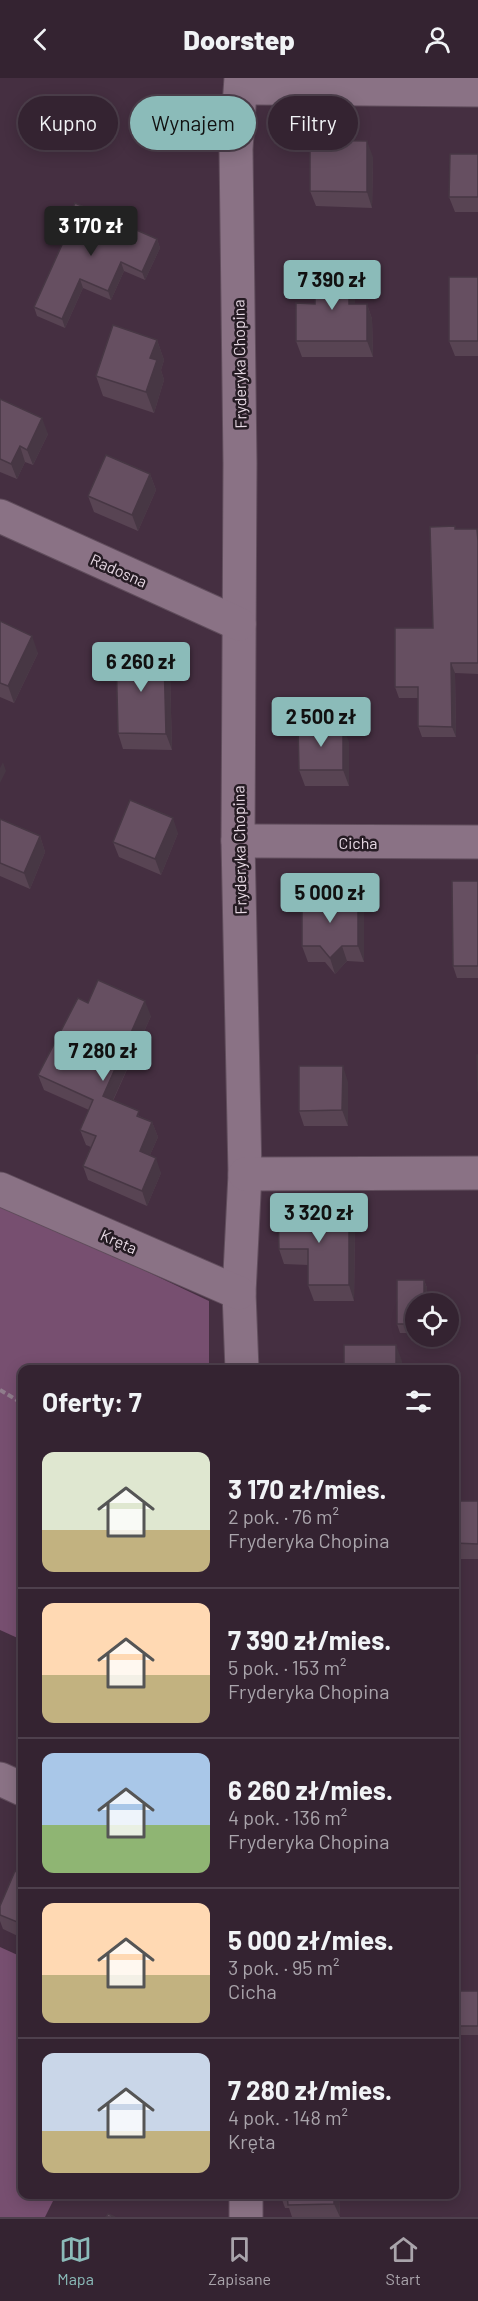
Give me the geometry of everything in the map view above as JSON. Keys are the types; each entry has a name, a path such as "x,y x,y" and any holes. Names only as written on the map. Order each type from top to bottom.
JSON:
{"street":[{"path":"241,83 478,90"},
{"name":"Fryderyka Chopina","path":"241,83 236,149 240,463 238,841 245,1174 239,1293 242,1365"},
{"name":"Radosna","path":"0,516 239,624"},
{"name":"Cicha","path":"238,841 478,842"},
{"path":"245,1174 478,1173"},
{"name":"Kręta","path":"0,1189 239,1293"},
{"path":"0,1779 18,1786"},
{"path":"246,2199 246,2217"}],"path":[{"path":"0,1390 18,1401"}],"shaded area":[{"path":"0,1202 209,1301 209,1365 18,1365 18,1638 0,1630"},
{"path":"0,1947 18,1955 18,2199 54,2199 45,2217 0,2217"}],"building":[{"path":"358,141 367,141 367,192 310,191 310,150 358,150"},
{"path":"450,154 478,154 478,197 449,197"},
{"path":"75,203 157,239 142,272 121,262 108,291 80,279 62,319 34,307 65,238 61,236"},
{"path":"315,267 349,267 349,304 367,304 367,341 296,341 296,303 315,304"},
{"path":"449,277 478,277 478,341 449,341"},
{"path":"113,325 157,340 150,358 157,360 146,392 96,376"},
{"path":"0,399 42,418 27,450 20,446 11,464 0,459"},
{"path":"106,455 150,474 132,515 88,496"},
{"path":"455,526 455,529 477,529 478,663 451,663 452,727 418,726 418,687 395,687 395,628 433,628 430,527"},
{"path":"0,621 32,636 8,686 0,683"},
{"path":"116,650 143,650 143,656 164,656 166,734 118,733"},
{"path":"298,726 343,726 343,770 299,770"},
{"path":"130,800 173,818 155,859 113,842"},
{"path":"0,819 40,836 24,873 0,863"},
{"path":"452,881 478,881 478,966 453,966"},
{"path":"302,899 358,899 358,946 342,946 330,958 320,946 302,946"},
{"path":"98,980 145,1001 103,1096 139,1111 137,1116 152,1122 140,1151 156,1158 142,1191 83,1166 96,1136 80,1130 93,1100 38,1075 78,998 88,1003"},
{"path":"299,1066 343,1066 342,1110 299,1111"},
{"path":"278,1212 349,1212 349,1285 308,1285 308,1249 279,1249"},
{"path":"397,1280 424,1280 424,1293 405,1293 405,1324 397,1324"},
{"path":"344,1345 396,1345 396,1365 344,1365"},
{"path":"459,1501 478,1501 478,1544 459,1543"},
{"path":"15,1871 18,1872 18,1922 0,1915 0,1906"},
{"path":"459,1991 478,1991 478,2026 459,2026"},
{"path":"287,2199 334,2199 334,2204 288,2205"}]}
